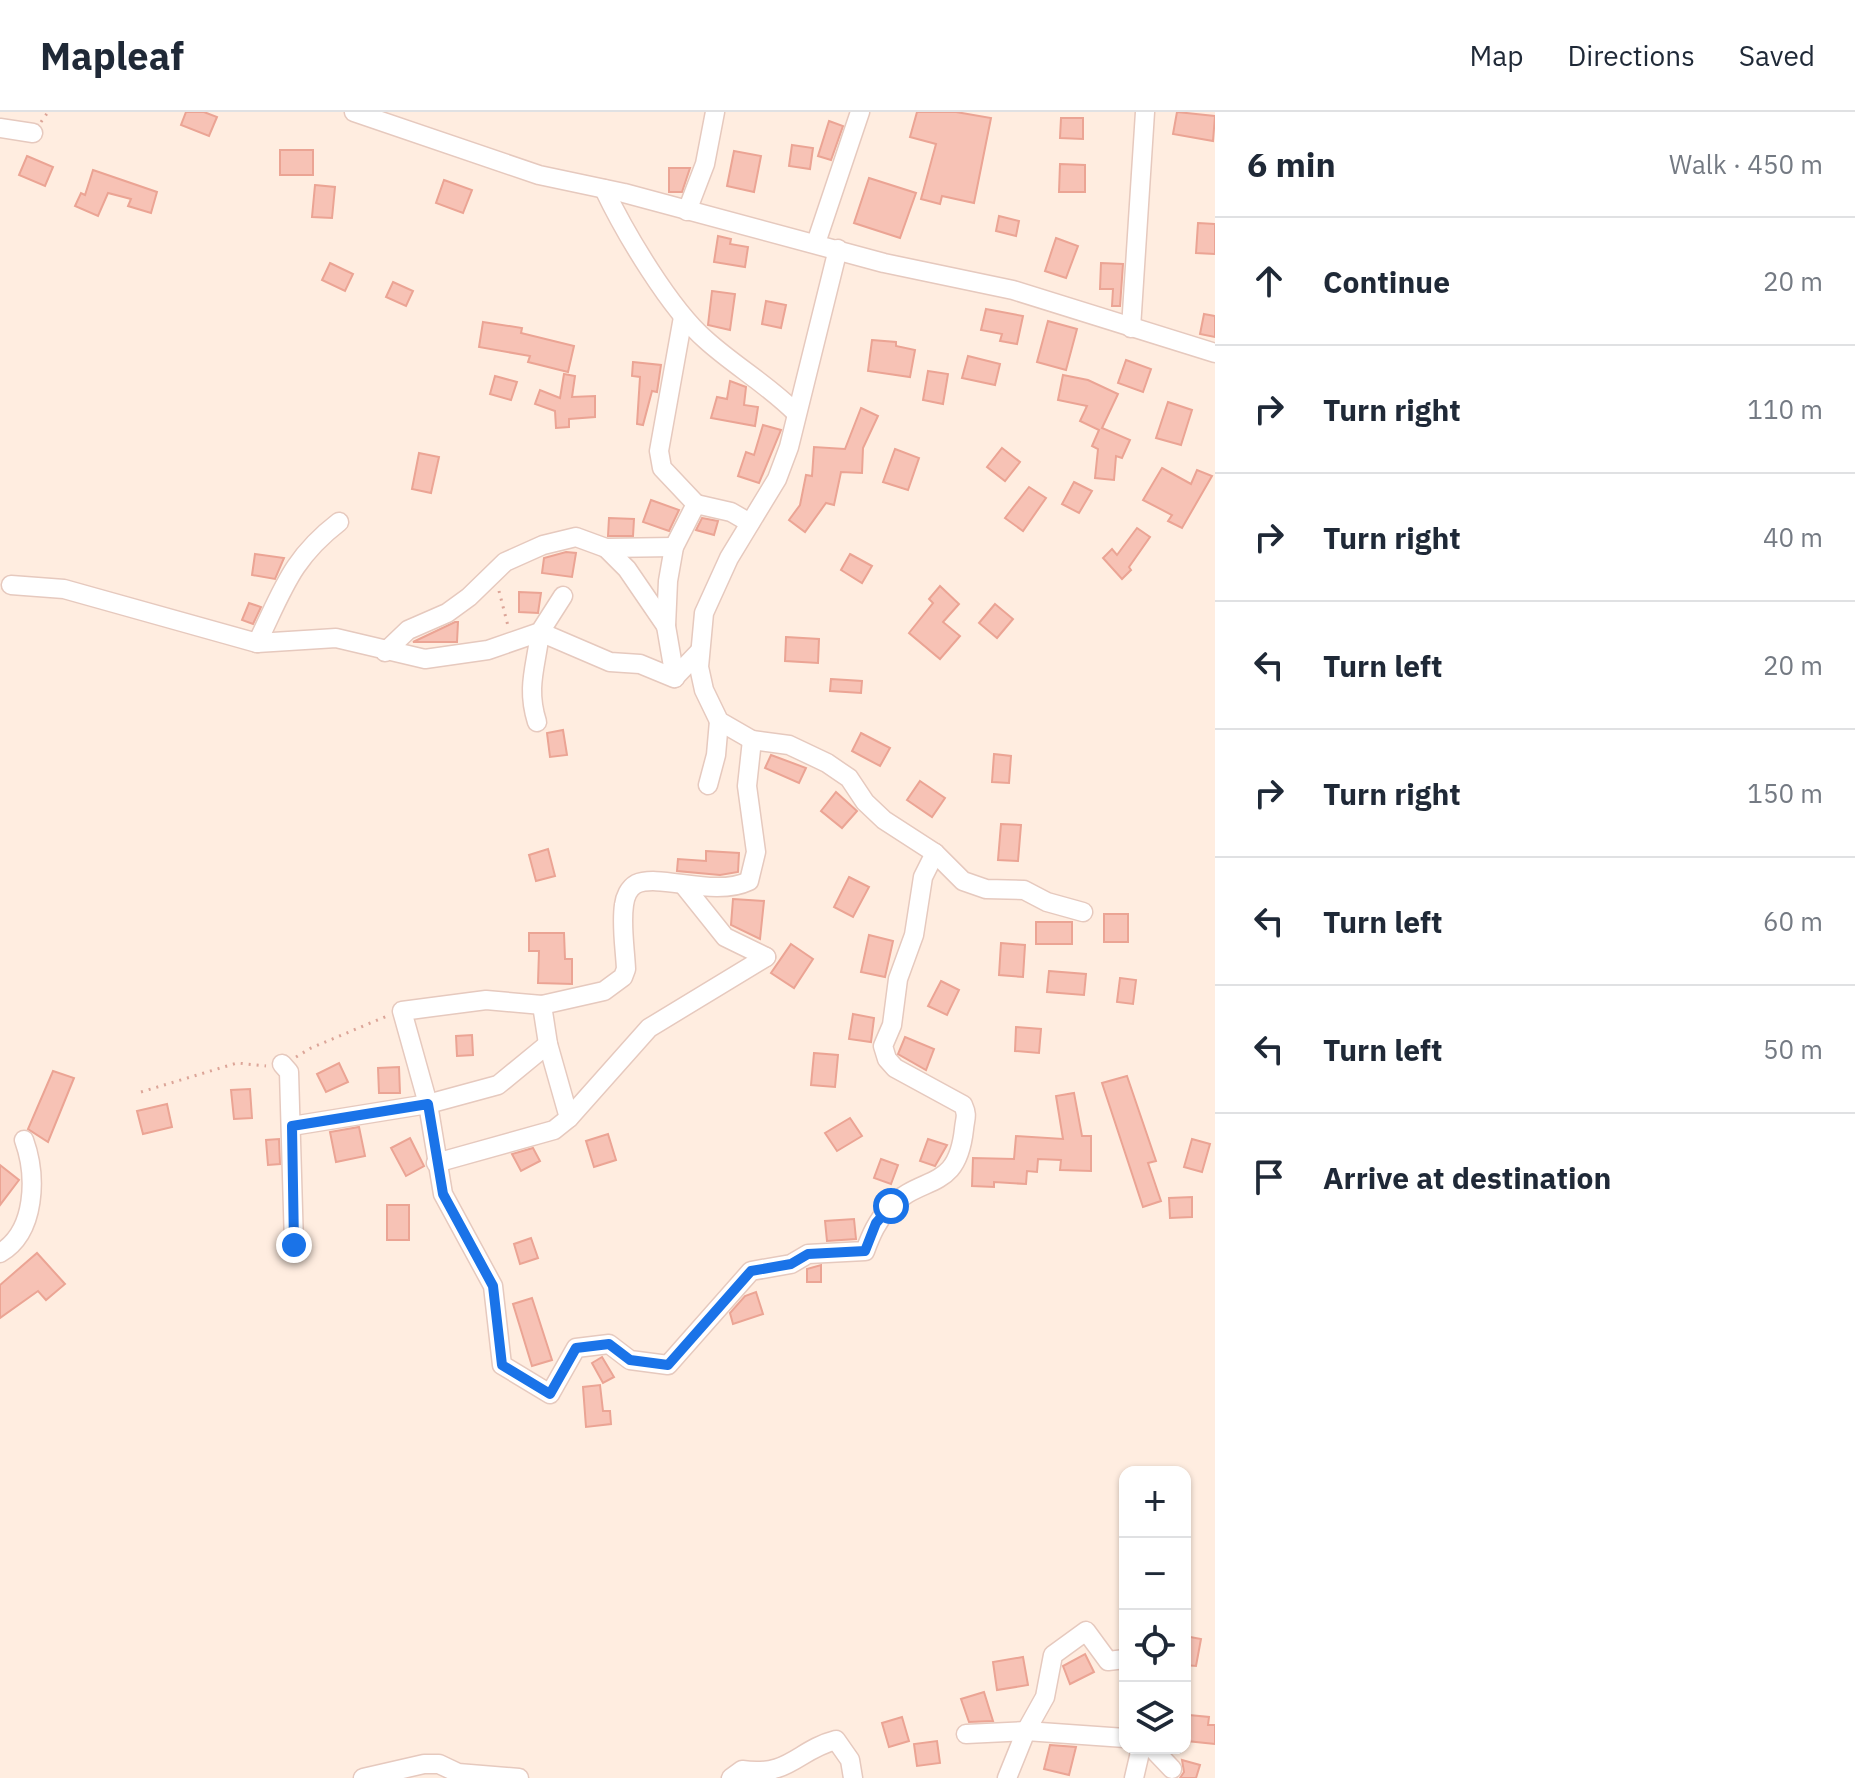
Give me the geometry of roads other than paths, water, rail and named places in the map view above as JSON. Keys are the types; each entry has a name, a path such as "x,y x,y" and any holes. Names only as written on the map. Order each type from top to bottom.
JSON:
{"street":[{"path":"354,112 539,175 816,243 884,263 1013,290 1215,353"},
{"path":"687,211 705,164 715,112"},
{"path":"816,243 860,112"},
{"path":"1131,328 1145,112"},
{"path":"0,128 33,133"},
{"path":"604,189 624,230 683,317 707,342 766,384 796,413"},
{"path":"708,785 716,755 719,721 704,690 699,652 704,613 750,523 777,479 789,447 838,249"},
{"path":"683,317 659,451 662,468 696,504 731,512 750,523"},
{"path":"675,678 666,626 674,547 696,504"},
{"path":"257,643 296,562 339,522"},
{"path":"385,652 408,630 447,613 495,575 505,562 543,545 576,537 606,548 674,547"},
{"path":"606,548 627,569 666,626"},
{"path":"11,585 64,589 257,643 336,638 425,659 488,650 540,632 559,637 610,662 640,664 675,678"},
{"path":"537,722 529,686 537,665 540,632 563,596"},
{"path":"675,678 699,652"},
{"path":"719,721 752,740 789,745 827,763 849,778 865,802 884,820 935,853 963,881 974,887 1024,890 1047,902 1083,912"},
{"path":"752,740 747,786 756,852 749,881 737,887 685,887 651,882 636,884 628,891 624,904 626,969 623,977 604,991 542,1005 486,1000 402,1011 428,1104 443,1194 493,1286 502,1365 550,1394 576,1348 609,1344 630,1360 668,1365 751,1271 791,1264 808,1254 865,1251 876,1223 891,1206 947,1176 965,1139 967,1115 963,1105 895,1068 887,1059 883,1046 892,1025 898,979 914,935 923,877 935,853"},
{"path":"436,1163 554,1130 569,1118 649,1028 766,957 725,937 685,887"},
{"path":"542,1005 548,1044 569,1118"},
{"path":"292,1126 428,1104 498,1085 548,1044"},
{"path":"282,1064 289,1072 294,1245"},
{"path":"0,1253 14,1245 28,1220 32,1163 24,1140"},
{"path":"1007,1778 1026,1731 1045,1697 1053,1655 1086,1631 1108,1661 1119,1660"},
{"path":"966,1734 1026,1731 1119,1738"},
{"path":"731,1778 742,1770 766,1774 799,1760 815,1746 836,1740 850,1760 853,1778"},
{"path":"1134,1778 1140,1754"},
{"path":"1158,1754 1172,1769"},
{"path":"363,1778 371,1774 439,1764 458,1773 519,1778"}]}
